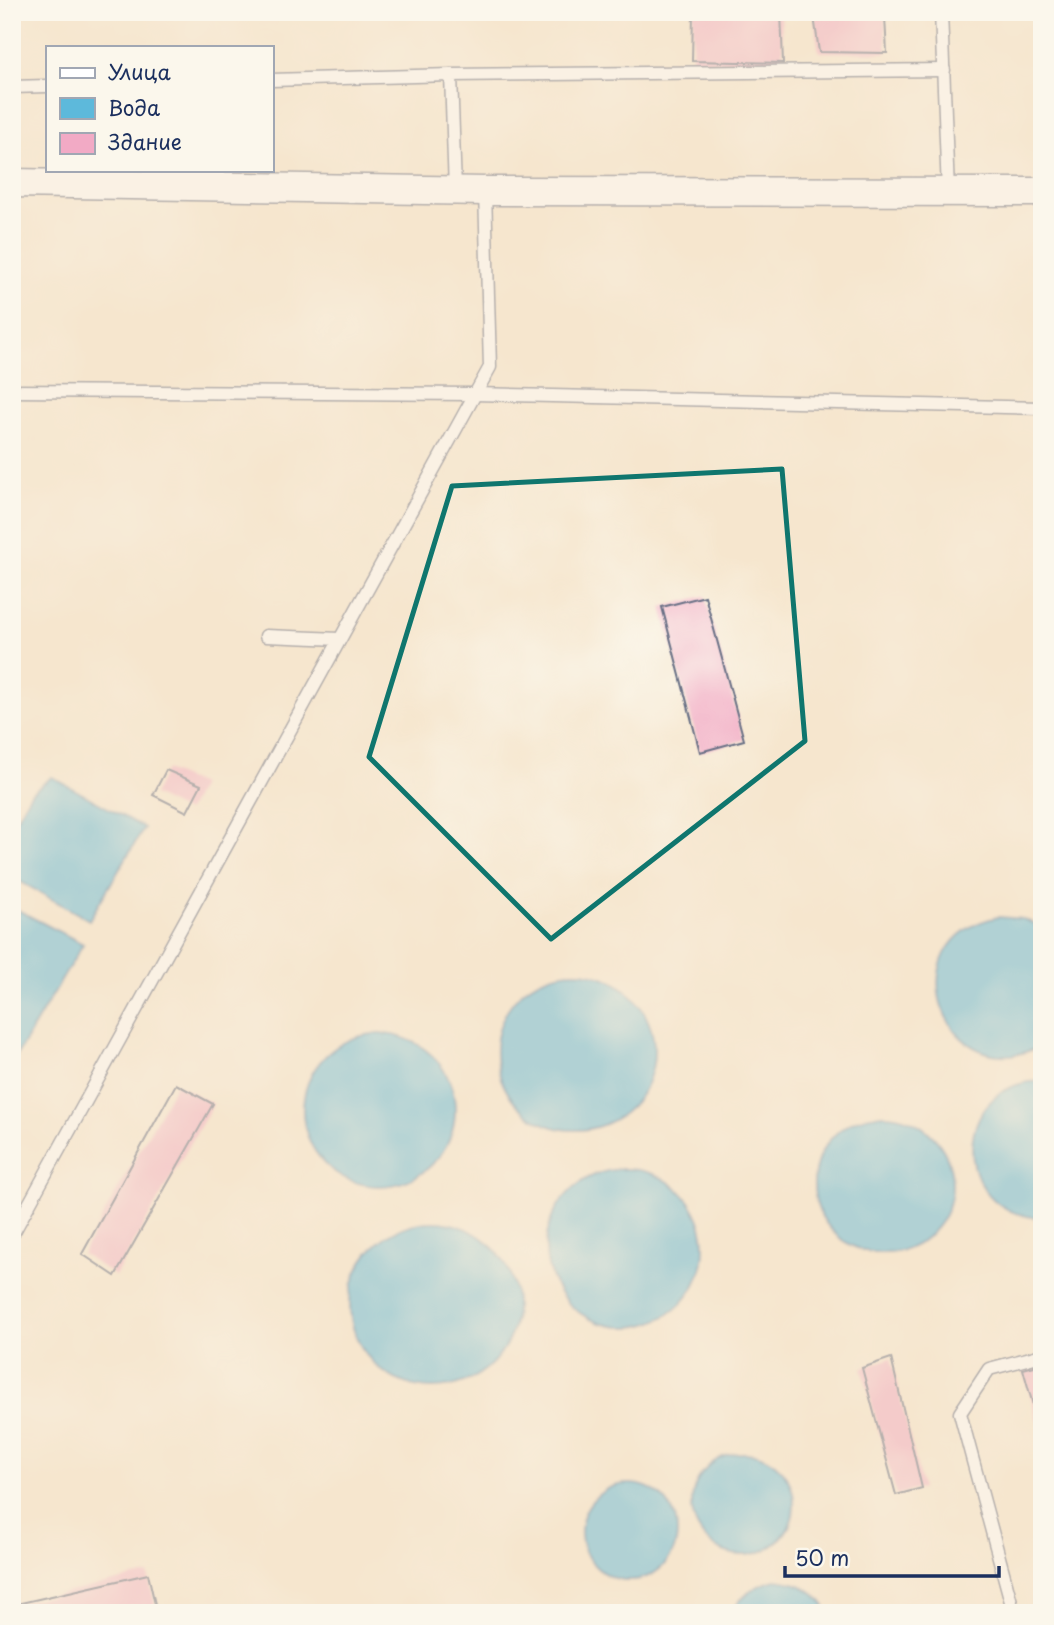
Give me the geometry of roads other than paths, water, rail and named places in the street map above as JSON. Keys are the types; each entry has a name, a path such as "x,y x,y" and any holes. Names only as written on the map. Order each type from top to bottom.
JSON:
{"street":[{"path":"12,183 485,191 1042,192"}],"lane":[{"path":"941,12 948,192"},
{"path":"273,80 452,75 944,70"},
{"path":"452,75 455,190"},
{"path":"12,87 46,86"},
{"path":"12,1235 490,367 485,191"},
{"path":"12,391 474,394 1042,408"},
{"path":"266,636 339,639"},
{"path":"1014,1613 960,1413 989,1368 1042,1355"}],"water":[{"path":"52,777 144,828 89,920 12,877 12,826 31,793"},
{"path":"12,907 83,944 12,1063"},
{"path":"998,917 1023,919 1042,927 1042,1045 1008,1055 979,1050 957,1033 943,1009 938,981 945,954 964,931"},
{"path":"575,972 605,978 631,995 648,1021 654,1051 648,1081 631,1107 605,1124 575,1130 545,1124 519,1107 502,1081 496,1051 502,1021 519,995 545,978"},
{"path":"379,1034 408,1039 433,1056 450,1081 455,1110 450,1139 433,1164 408,1181 379,1186 350,1181 325,1164 308,1139 303,1110 308,1081 325,1056 350,1039"},
{"path":"1042,1081 1042,1218 1011,1211 989,1195 976,1173 972,1148 977,1124 990,1102 1012,1087"},
{"path":"883,1115 909,1120 932,1135 947,1158 952,1184 947,1210 932,1233 909,1248 883,1253 857,1248 834,1233 819,1210 814,1184 819,1158 834,1135 857,1120"},
{"path":"625,1169 655,1175 681,1192 698,1218 704,1248 698,1278 681,1304 655,1321 625,1327 595,1321 569,1304 552,1278 546,1248 552,1218 569,1192 595,1175"},
{"path":"433,1222 465,1229 479,1236 491,1247 502,1259 509,1273 516,1305 509,1337 502,1351 491,1363 479,1374 465,1381 433,1388 401,1381 387,1374 375,1363 364,1351 357,1337 350,1305 357,1273 364,1259 375,1247 387,1236 401,1229"},
{"path":"733,1453 753,1453 772,1461 786,1475 794,1494 791,1524 772,1547 753,1555 733,1555 714,1547 700,1533 692,1514 692,1494 700,1475 714,1461"},
{"path":"629,1484 647,1488 663,1498 673,1514 677,1532 673,1550 663,1566 647,1576 629,1580 611,1576 595,1566 585,1550 581,1532 585,1514 595,1498 611,1488"},
{"path":"775,1580 807,1589 819,1598 829,1613 732,1613 749,1592"}]}
